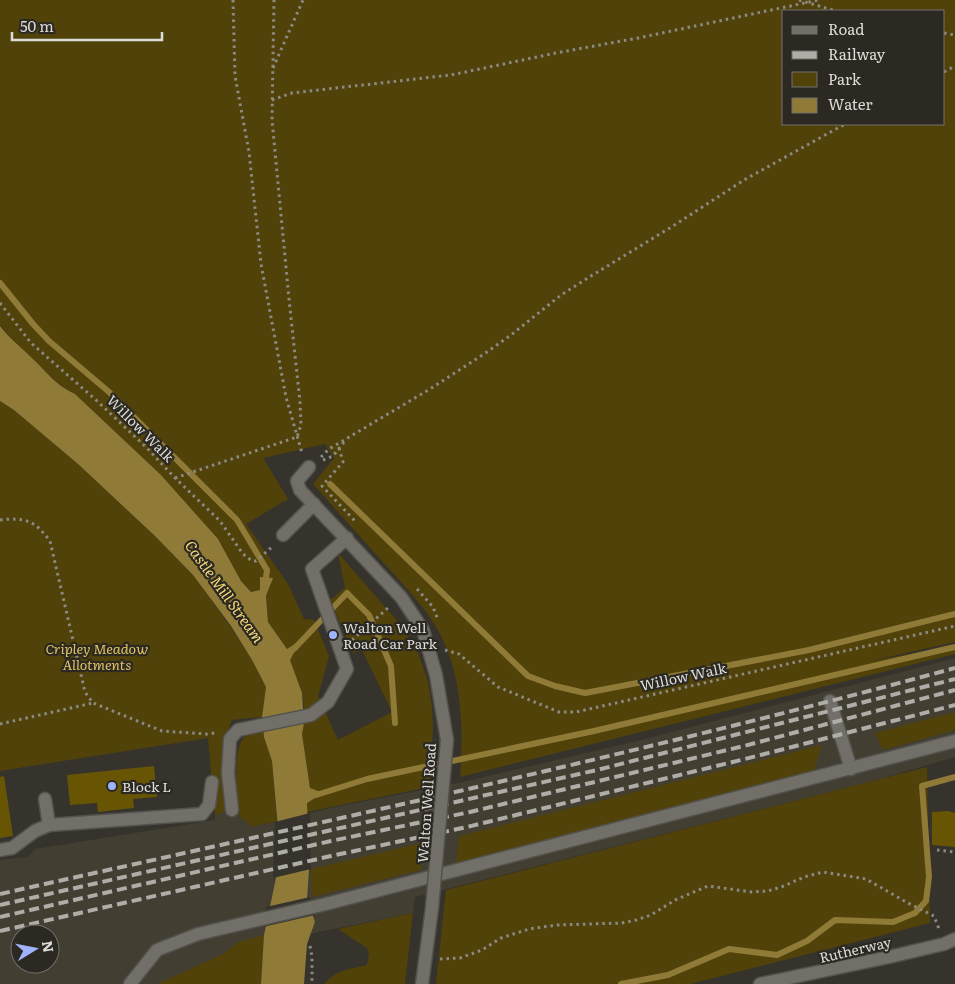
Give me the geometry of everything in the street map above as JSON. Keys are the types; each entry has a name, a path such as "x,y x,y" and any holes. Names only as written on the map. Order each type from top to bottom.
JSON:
{"street":[{"name":"Walton Well Road","path":"309,467 297,481 300,490 401,597 423,630 436,675 446,740 432,908 422,984"},
{"path":"283,535 314,504"},
{"path":"232,810 228,773 230,739 238,730 311,716 328,702 347,669 312,569 347,538"},
{"path":"830,701 851,769"},
{"path":"130,984 157,950 198,934 326,904 955,741"},
{"path":"0,850 12,848 35,831 49,825 202,814 209,805 212,782"},
{"path":"45,799 49,825"},
{"name":"Rutherway","path":"760,984 888,957 944,944 955,939"}],"path":[{"path":"233,0 235,76 249,152 261,264 286,397 300,450 309,467"},
{"path":"175,478 297,436 301,426 272,120 274,0"},
{"path":"272,71 303,0"},
{"path":"799,0 832,10"},
{"path":"272,100 292,93 451,75 819,0"},
{"path":"309,467 329,449 422,394 484,354 561,295 744,180 843,125"},
{"name":"Willow Walk","path":"0,303 31,343 109,412 220,521 242,554 252,561 256,561 264,554"},
{"path":"309,467 333,456 347,438"},
{"path":"339,448 343,462 322,486 355,522"},
{"path":"0,520 29,520 41,529 50,541 85,692 93,703 162,731 207,734"},
{"path":"414,585 433,607 439,624"},
{"path":"355,637 387,609"},
{"name":"Willow Walk","path":"430,653 447,649 458,654 498,687 559,712 576,712 955,626"},
{"path":"0,724 93,703"},
{"path":"937,850 955,852"},
{"path":"425,957 446,960 460,958 482,950 501,938 529,929 558,925 622,923 636,920 651,916 675,900 708,886 752,892 768,891 784,886 804,876 823,872 866,879 934,916"},
{"path":"310,946 312,984"}],"shaded area":[{"path":"955,658 955,757 876,780 415,897 413,913 264,943 261,984 0,984 0,860 28,857 35,849 215,820 215,815 232,810 252,827 331,808 467,781 641,740"}],"green space":[{"path":"0,0 955,0 955,642 870,661 955,646 955,654 460,777 461,713 456,681 447,649 435,625 419,602 313,484 334,458 325,444 263,458 288,499 246,524 288,584 304,619 314,620 329,656 318,696 338,740 392,712 362,650 353,653 330,600 345,588 338,553 400,624 419,655 428,682 432,706 433,730 429,787 307,812 310,789 302,734 304,705 302,693 289,660 300,641 287,649 268,622 266,596 271,584 252,592 241,581 218,539 161,475 75,394 52,378 0,325"},
{"name":"Cripley Meadow Allotments","path":"0,401 14,410 78,464 155,536 193,575 252,660 266,687 262,717 232,720 226,735 228,811 215,815 208,738 0,771"},
{"path":"955,712 955,730 883,750 875,733"},
{"path":"263,732 272,761 277,821 252,827 238,815 237,759 242,740 250,733"},
{"path":"822,745 813,773 456,864 459,836"},
{"path":"927,767 930,923 690,984 436,984 446,890"},
{"path":"421,843 421,870 312,897 311,869"},
{"path":"413,913 405,984 325,984 338,973 367,965 369,954 367,948 338,929"},
{"path":"264,935 261,984 157,984 225,953 238,942"}],"water":[{"name":"Castle Mill Stream","path":"0,326 52,378 75,394 161,475 218,539 241,581 251,592 260,590 260,577 273,578 266,596 268,622 287,649 301,640 290,660 302,693 304,723 302,734 310,788 323,793 307,803 309,870 307,899 315,922 307,944 304,984 261,984 264,935 276,878 278,828 272,761 264,737 262,717 266,687 231,626 193,575 155,536 78,464 14,410 0,401"}],"pier":[{"path":"310,813 311,869 273,878 275,822"},
{"path":"310,897 315,915 263,927 266,907"}],"building":[{"name":"Block L","path":"154,766 157,797 133,799 134,808 98,812 97,803 70,805 67,775"},
{"path":"4,776 13,836 0,838 0,777"},
{"path":"948,811 955,813 955,847 932,845 932,812"}],"waterway":[{"path":"0,283 49,341 109,392 237,520 267,570 265,585"},
{"path":"330,484 528,676 555,686 585,693 809,650 955,614"},
{"path":"294,649 347,593 369,615 391,666 395,723"},
{"path":"316,795 367,779 594,731 955,647"},
{"path":"621,984 668,975 729,949 777,955 807,941 835,920 893,922 915,913 926,901 929,877 922,786 955,777"}],"railway":[{"path":"0,894 598,759 955,668"},
{"path":"0,905 597,770 955,679"},
{"path":"0,917 331,841 470,812 744,746 955,690"},
{"path":"0,931 467,827 955,705"}],"place":[{"name":"Walton Well Road Car Park","path":"333,635"},
{"name":"Block L","path":"112,786"}]}
